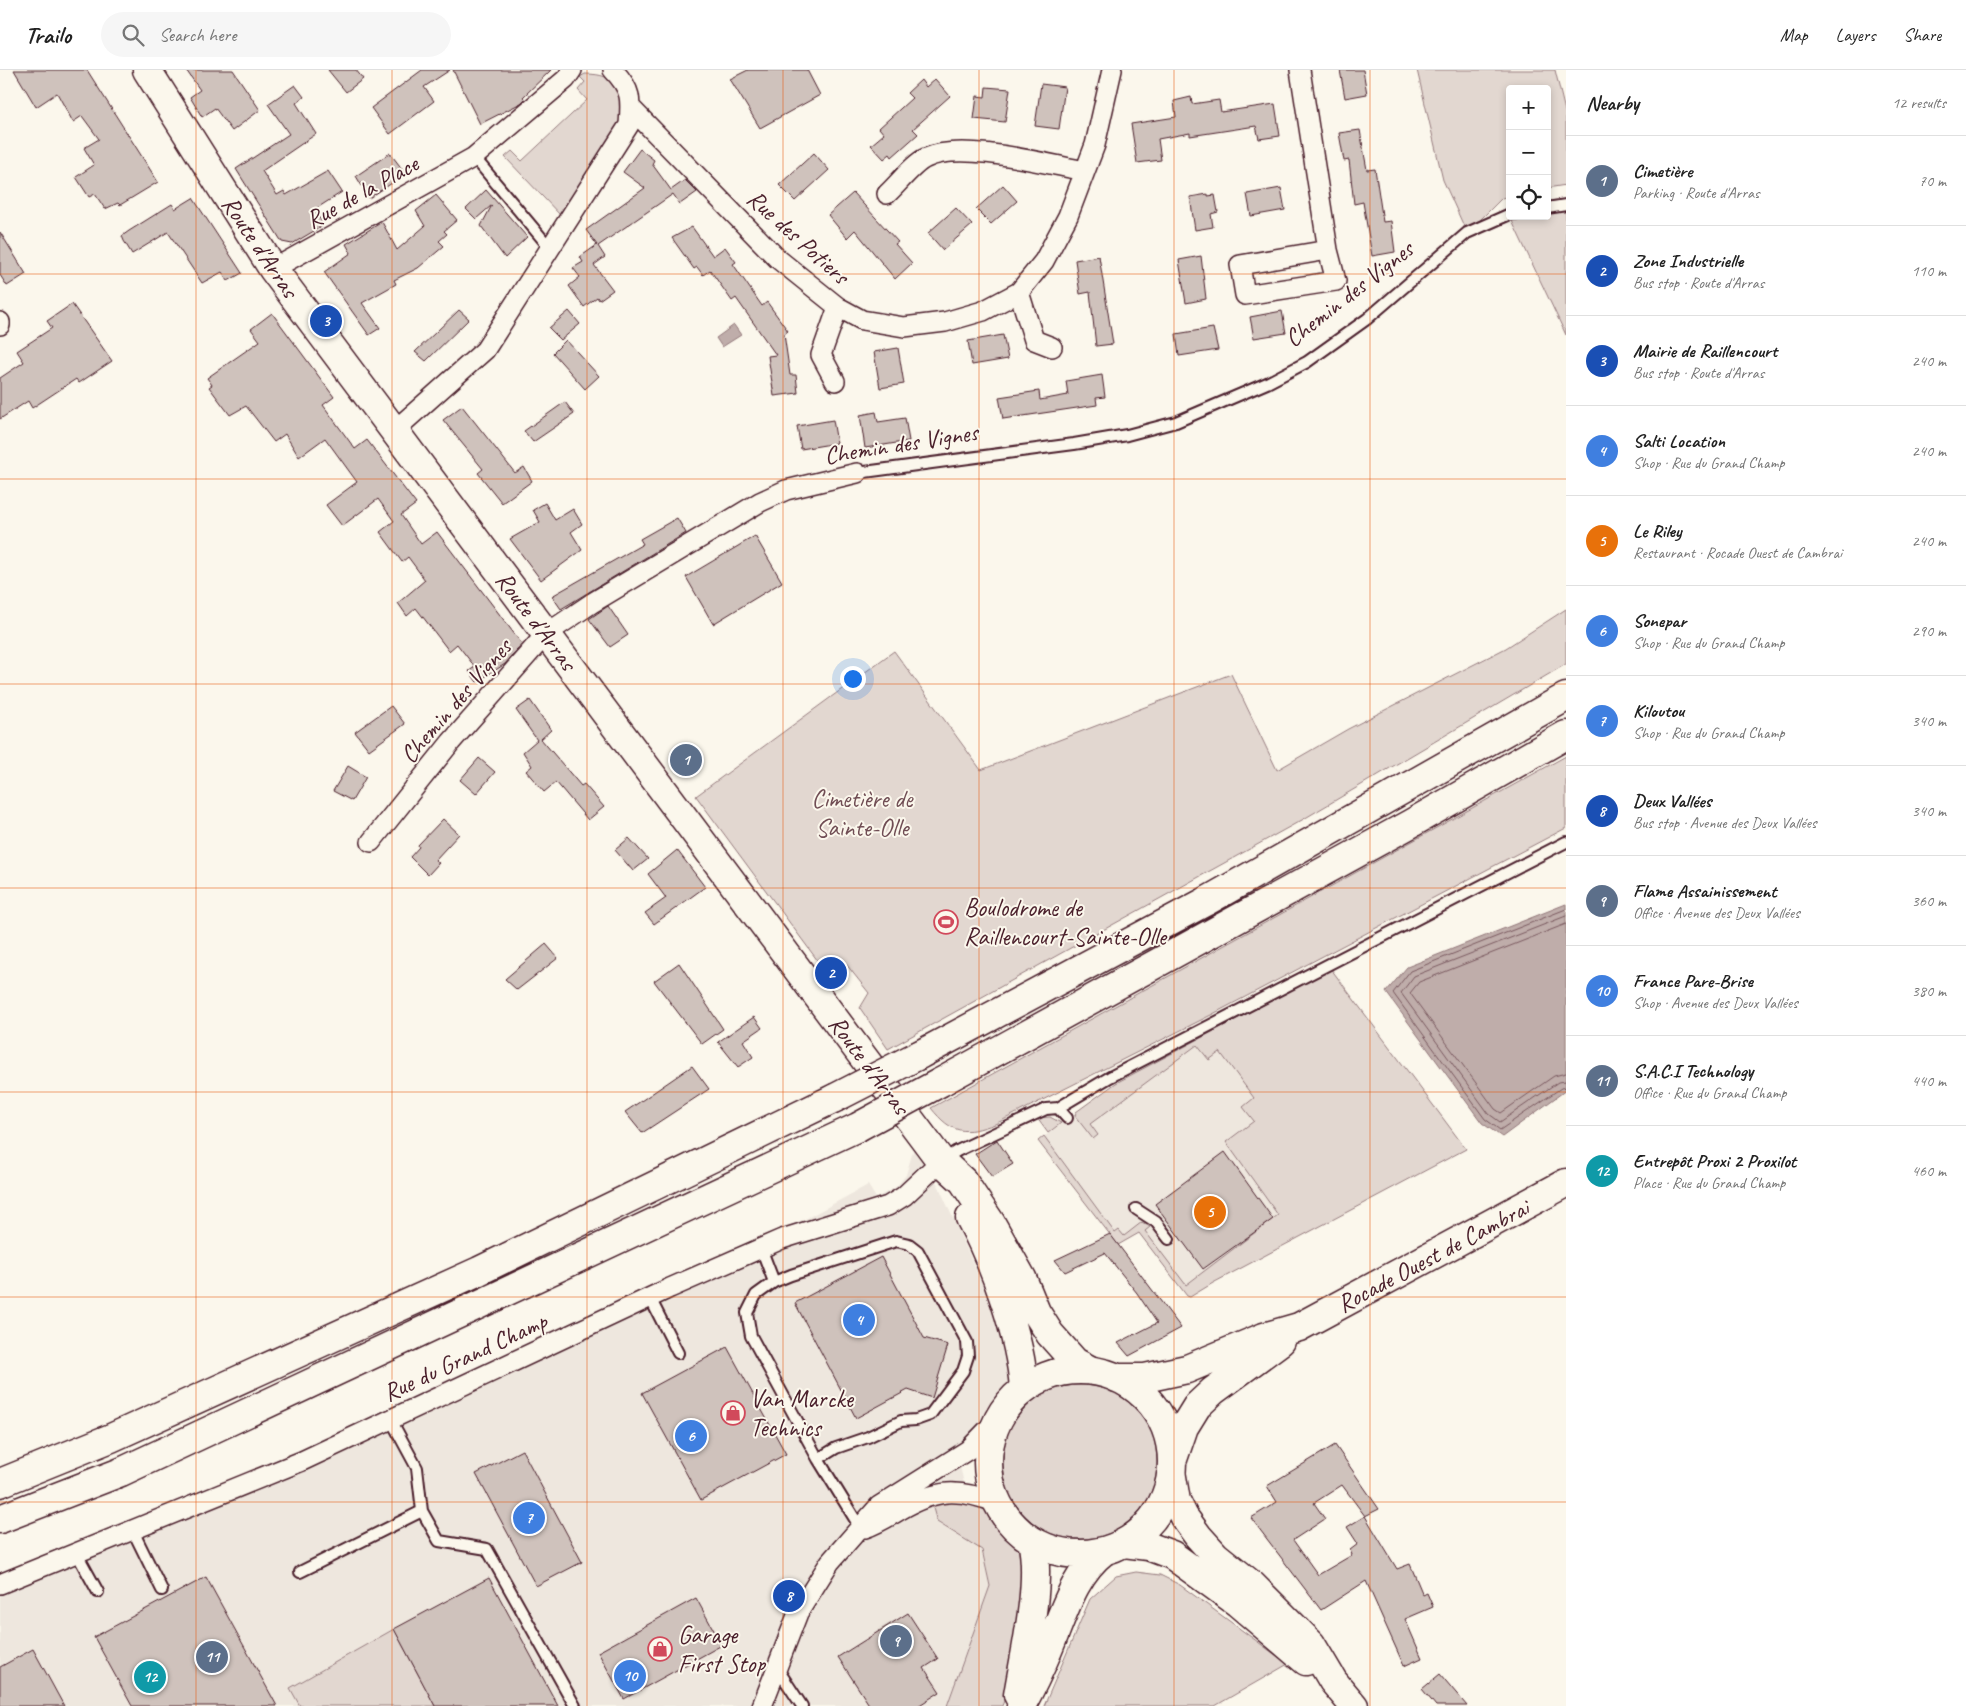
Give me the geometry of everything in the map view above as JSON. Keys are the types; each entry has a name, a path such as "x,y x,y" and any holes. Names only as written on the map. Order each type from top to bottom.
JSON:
{"main road":[{"name":"Route d'Arras","path":"147,70 273,269 941,1161"},
{"path":"0,1483 111,1438 479,1271 835,1098 1214,898 1566,697"},
{"path":"0,1519 121,1472 858,1127 1393,834 1566,735"},
{"path":"941,1161 964,1181 991,1222 1022,1278 1036,1312 1050,1334 1075,1362 1090,1370 1118,1378 1143,1394 1157,1410 1166,1428 1176,1501 1184,1517 1216,1556 1252,1585 1311,1644 1333,1681 1354,1706"},
{"path":"941,1161 994,1272 1020,1354 1024,1388"},
{"name":"Rocade Ouest de Cambrai","path":"1118,1378 1145,1378 1187,1369 1264,1338 1300,1326 1566,1183"},
{"name":"Rocade Ouest de Cambrai","path":"1114,1547 1142,1531 1156,1516 1166,1497 1184,1427 1197,1406 1213,1391 1248,1368 1300,1326"},
{"path":"1090,1370 1055,1373 1024,1388 1009,1403 997,1420 992,1434 987,1462 990,1483 997,1503 1006,1518 1032,1541 1067,1554 1092,1554 1114,1547 1148,1546 1172,1555 1238,1603 1298,1656 1333,1681"},
{"path":"1016,1706 1036,1579 1035,1555 1032,1541"},
{"path":"1021,1706 1041,1668 1078,1581 1090,1563 1114,1547"}],"street":[{"name":"Rue de la Place","path":"273,269 474,157 566,79 572,70"},
{"path":"394,430 485,350 629,125 630,96 625,83 613,70"},
{"name":"Rue des Potiers","path":"630,107 778,260 838,307 862,320 904,327 945,322 983,311 1019,292 1044,261 1068,216 1095,145 1112,70"},
{"path":"1300,70 1328,250 1336,281 1245,295 1240,265 1328,250"},
{"path":"887,194 925,158 946,151 1006,156 1085,171"},
{"path":"1019,292 1034,340 1052,348"},
{"path":"835,381 820,355 838,307"},
{"name":"Chemin des Vignes","path":"371,842 451,742 546,634 592,603 760,502 786,490 856,472"},
{"name":"Rue du Grand Champ","path":"0,1584 280,1470 765,1246 815,1227 888,1206 915,1187 941,1161"},
{"path":"762,1706 792,1628 810,1591 830,1562 861,1529 879,1506 968,1450 997,1420"},
{"path":"861,1529 875,1525 913,1503 938,1493 962,1492 997,1503"}],"lane":[{"path":"474,157 550,248"},
{"path":"1551,207 1566,205"},
{"name":"Chemin des Vignes","path":"856,472 1074,444 1127,435 1176,422 1266,383 1307,362 1367,319 1467,232 1506,216"},
{"path":"941,1161 957,1151 1039,1112 1058,1108 1110,1077 1566,842"},
{"path":"1058,1108 1067,1118"},
{"path":"1136,1209 1156,1222 1169,1239"},
{"path":"818,1459 836,1448 868,1437 901,1421 916,1420 930,1415 963,1371 968,1356 966,1342 918,1251 904,1242 896,1241 774,1282 756,1295 747,1313 751,1336 818,1459 861,1529"},
{"path":"765,1246 774,1282"},
{"path":"650,1298 678,1354"},
{"path":"391,1420 417,1468 422,1511 440,1541 487,1549 575,1706"},
{"path":"300,1572 422,1511"},
{"path":"133,1531 162,1590"},
{"path":"77,1554 98,1592"},
{"path":"777,1668 802,1706"}],"shaded area":[{"path":"1256,1010 1466,1149 1190,1297 1187,1296 1139,1233 1118,1245 1038,1141 1116,1083"},
{"path":"915,1144 939,1187 991,1303 1008,1363 1008,1384 992,1411 967,1438 955,1447 990,1586 947,1706 0,1706 0,1574 201,1493 351,1428 699,1264 807,1218 868,1185 876,1198 896,1187 906,1175"}],"green space":[{"path":"1417,70 1555,70 1566,115 1566,185 1551,187 1551,85 1506,85 1506,197 1502,198 1467,233 1443,180"},
{"path":"585,74 605,77 616,85 621,99 624,118 561,216 505,157 512,151 522,161 587,100 578,90 585,82 580,77"},
{"path":"1566,210 1566,335 1512,221 1551,220 1551,213"},
{"name":"Cimetière de Sainte-Olle","path":"1566,609 1566,664 1302,820 888,1049 860,1008 869,993 846,964 829,976 696,796 894,651 981,770 1231,674 1277,770 1348,729 1506,648"},
{"path":"1566,756 1566,828 1211,1015 995,1124 975,1130 959,1130 946,1123 931,1108"},
{"path":"1331,969 1466,1149 1190,1297 1187,1296 1139,1233 1118,1245 1038,1141 1044,1136 1115,1233 1119,1230 1124,1236 1142,1222 1150,1227 1145,1231 1186,1285 1278,1215 1226,1142 1254,1121 1243,1107 1254,1098 1220,1052 1209,1060 1197,1045 1090,1124 1098,1135 1093,1139 1075,1116 1076,1112 1116,1083"},
{"path":"1050,1117 1061,1123 1048,1133 1037,1118"},
{"path":"1080,1385 1110,1390 1135,1407 1152,1432 1157,1462 1152,1492 1135,1517 1110,1534 1080,1539 1050,1534 1025,1517 1008,1492 1003,1462 1008,1432 1025,1407 1050,1390"},
{"path":"951,1496 980,1505 992,1515 1025,1555 1015,1672 1002,1706 947,1706 990,1586 982,1550 937,1522 931,1501"},
{"path":"1136,1572 1160,1575 1180,1585 1288,1664 1215,1706 1044,1706 1090,1599 1116,1576"},
{"path":"394,1629 435,1706 300,1706 290,1688"}],"water":[{"path":"734,325 741,335 722,347 716,338"},
{"path":"1566,904 1566,1090 1502,1137 1482,1123 1386,992 1407,967"}],"building":[{"path":"14,70 87,70 158,182 120,205 118,203 105,209 95,194 89,197 76,177 94,165 84,148 99,139 82,116 73,122 57,93 36,107"},
{"path":"186,70 233,70 260,110 232,131 215,108 202,117 190,97 200,90"},
{"path":"328,70 356,70 363,79 346,92"},
{"path":"422,70 450,70 424,87 434,101 390,134 371,108"},
{"path":"453,70 551,70 523,97 525,99 521,103 480,124"},
{"path":"748,70 807,70 820,95 760,128 730,79"},
{"path":"1340,70 1363,70 1367,94 1345,98"},
{"path":"935,79 950,96 913,129 918,134 892,157 890,154 884,159 871,145 884,134 879,128 912,98 907,93 921,80 926,87"},
{"path":"1041,84 1065,87 1059,129 1035,126"},
{"path":"295,85 304,97 296,103 316,134 262,171 277,195 284,191 286,195 328,171 342,192 314,210 324,225 292,244 282,242 236,169 289,134 268,104"},
{"path":"986,87 1010,89 1005,122 974,119 977,96 985,97"},
{"path":"1191,97 1192,104 1219,100 1221,112 1275,104 1280,136 1259,139 1256,126 1190,136 1190,133 1158,139 1161,160 1137,163 1131,124 1176,117 1174,101"},
{"path":"1360,130 1367,170 1375,169 1383,222 1391,221 1395,252 1372,256 1363,202 1354,204 1349,160 1344,161 1339,133"},
{"path":"640,149 654,160 652,164 671,190 685,180 697,192 680,204 673,194 598,246 605,257 594,265 613,290 599,300 597,297 584,307 569,286 580,277 573,268 583,262 580,257 597,245 586,230 645,188 623,172"},
{"path":"390,153 406,174 369,198 356,176"},
{"path":"814,153 829,170 795,201 779,185"},
{"path":"1003,185 1017,201 991,224 976,209"},
{"path":"1281,188 1285,210 1251,216 1247,194"},
{"path":"486,190 527,237 505,258 481,226 492,205 476,219 466,209"},
{"path":"853,193 898,242 895,244 912,263 895,279 855,230 847,238 828,215"},
{"path":"1208,194 1208,196 1215,195 1218,212 1211,214 1213,227 1195,230 1190,197"},
{"path":"436,195 457,220 444,231 447,234 439,241 444,246 418,268 394,280 396,284 362,303 380,328 369,335 324,272 351,253 346,244 382,222 397,250 425,226 416,211"},
{"path":"193,198 242,273 228,281 222,272 202,283 168,232 132,254 124,241 122,236 172,204 175,209"},
{"path":"956,208 972,225 943,250 928,233"},
{"path":"692,227 713,256 725,247 736,262 733,264 762,306 767,302 788,331 784,334 790,375 796,375 798,393 774,396 768,356 776,355 736,298 732,301 710,270 703,275 697,267 694,269 672,238"},
{"path":"0,232 26,274 7,286 0,275"},
{"path":"1099,256 1113,344 1096,346 1090,292 1080,294 1075,260"},
{"path":"1201,256 1206,299 1186,303 1179,260"},
{"path":"72,304 112,361 79,383 76,379 32,408 28,401 0,419 0,378 24,362 17,351 52,328 47,321"},
{"path":"459,310 469,319 426,361 415,352"},
{"path":"569,311 580,324 561,340 549,328"},
{"path":"1282,311 1286,333 1254,338 1250,317"},
{"path":"272,313 334,397 323,405 355,449 367,440 416,504 401,515 421,544 437,532 522,644 505,664 477,682 469,671 475,667 457,644 449,651 416,608 407,616 398,603 425,580 408,557 402,562 380,532 394,521 378,499 342,526 326,505 357,482 325,438 299,457 285,434 274,442 246,406 230,415 209,387 212,385 207,378 260,341 251,329"},
{"path":"1213,328 1218,350 1179,356 1176,334"},
{"path":"1003,335 1008,359 972,365 968,341"},
{"path":"566,340 599,376 585,389 553,353"},
{"path":"898,348 904,384 880,388 874,352"},
{"path":"1102,375 1105,397 1096,398 1097,405 1003,419 999,397 1039,391 1040,400 1068,395 1066,381"},
{"path":"565,402 574,414 533,442 524,431"},
{"path":"462,406 515,473 524,467 532,481 502,503 478,473 483,469 443,420"},
{"path":"876,412 878,422 905,418 909,441 865,448 860,415"},
{"path":"833,420 837,443 801,449 797,426"},
{"path":"545,503 555,520 573,509 582,524 571,532 582,550 541,580 510,539 540,522 533,510"},
{"path":"677,518 686,533 561,609 552,596 643,544 640,539"},
{"path":"755,536 782,582 713,624 686,577"},
{"path":"608,606 628,635 610,647 589,619"},
{"path":"530,700 551,730 541,739 581,786 584,784 604,807 588,820 556,782 544,792 526,771 532,766 523,752 537,740 516,710"},
{"path":"391,706 405,724 369,750 355,732"},
{"path":"479,758 495,772 476,794 460,780"},
{"path":"348,766 366,777 352,801 333,791"},
{"path":"443,819 459,834 435,860 439,863 428,875 410,857 419,847 418,845"},
{"path":"629,838 648,859 633,871 615,850"},
{"path":"677,850 705,887 654,924 645,913 666,898 648,874"},
{"path":"546,944 558,958 517,990 505,979"},
{"path":"679,963 723,1029 702,1044 654,981"},
{"path":"754,1017 762,1028 743,1041 753,1057 738,1067 718,1042"},
{"path":"692,1066 709,1089 642,1133 625,1112"},
{"path":"997,1140 1013,1164 992,1177 975,1154"},
{"path":"1225,1152 1273,1219 1203,1269 1155,1204"},
{"path":"1110,1234 1181,1328 1129,1356 1118,1343 1157,1323 1137,1293 1105,1253 1065,1272 1055,1260"},
{"path":"881,1257 924,1338 948,1345 932,1398 908,1390 856,1418 795,1303"},
{"path":"727,1347 786,1454 701,1500 642,1393"},
{"path":"1335,1445 1379,1509 1365,1516 1397,1569 1410,1564 1423,1595 1427,1593 1433,1607 1405,1619 1422,1658 1404,1666 1366,1581 1321,1610 1251,1518 1277,1502 1267,1486","holes":["1342,1485 1365,1516 1347,1527 1358,1544 1350,1550 1352,1555 1318,1575 1293,1540 1325,1519 1314,1503"]},
{"path":"522,1450 582,1562 536,1586 476,1474"},
{"path":"206,1577 277,1706 132,1706 94,1637"},
{"path":"489,1578 558,1706 435,1706 394,1629"},
{"name":"Garage First Stop","path":"696,1598 722,1645 624,1699 598,1652"},
{"path":"908,1613 938,1659 924,1668 940,1692 918,1706 870,1706 838,1657"},
{"path":"33,1649 64,1706 0,1706 0,1667"},
{"path":"1440,1674 1467,1706 1436,1706 1422,1689"}],"place":[{"name":"Mairie de Raillencourt","path":"326,321"},
{"name":"Cimetière","path":"686,760"},
{"name":"Boulodrome de Raillencourt-Sainte-Olle","path":"946,922"},
{"name":"Zone Industrielle","path":"831,973"},
{"name":"Le Riley","path":"1210,1212"},
{"name":"Salti Location","path":"859,1320"},
{"name":"Van Marcke Technics","path":"733,1413"},
{"name":"Sonepar","path":"691,1436"},
{"name":"Kiloutou","path":"529,1518"},
{"name":"Deux Vallées","path":"789,1596"},
{"name":"Flame Assainissement","path":"896,1641"},
{"name":"Garage First Stop","path":"660,1649"},
{"name":"S.A.C.I Technology","path":"212,1657"},
{"name":"France Pare-Brise","path":"630,1676"},
{"name":"Entrepôt Proxi 2 Proxilot","path":"150,1677"}]}
